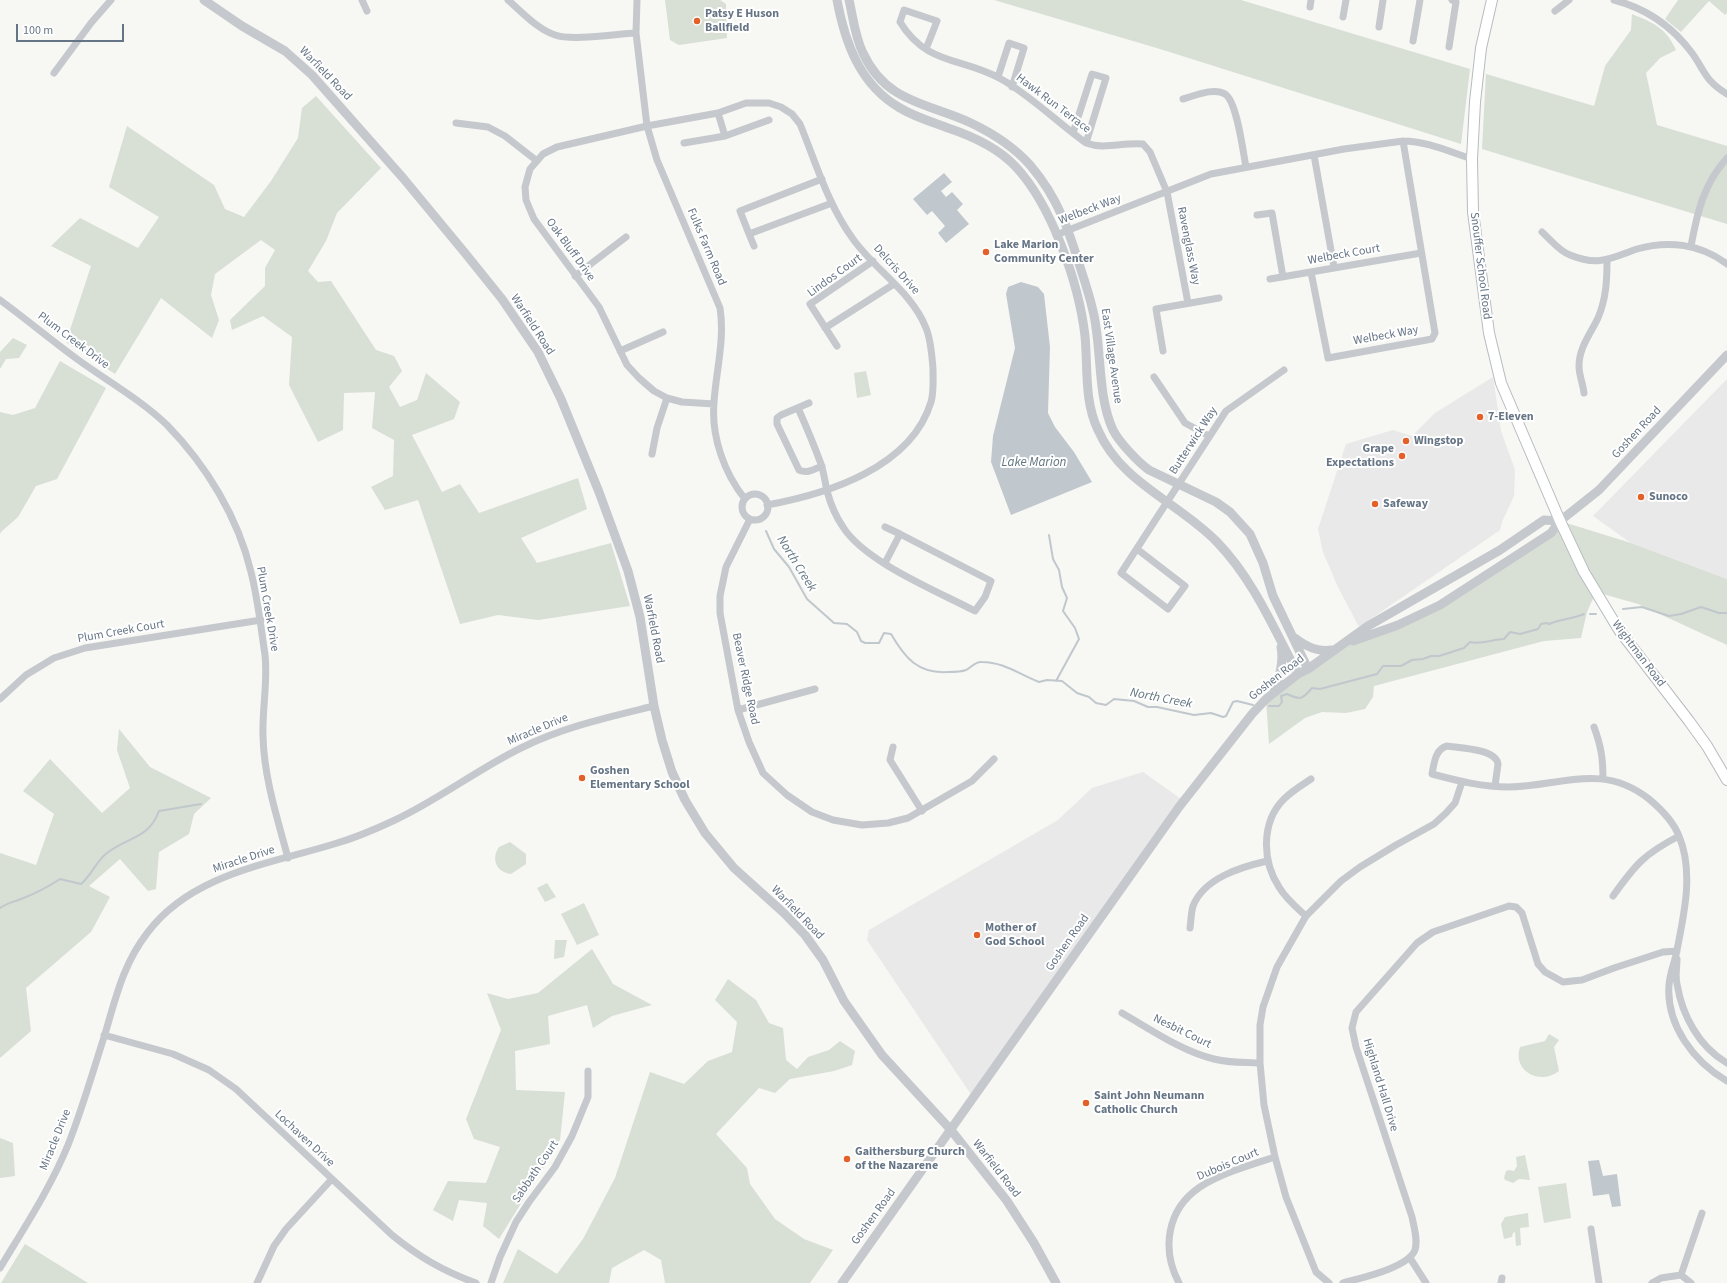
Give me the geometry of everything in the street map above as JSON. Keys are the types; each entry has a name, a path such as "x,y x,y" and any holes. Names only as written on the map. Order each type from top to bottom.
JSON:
{"main road":[{"name":"Snouffer School Road","path":"1492,0 1480,60 1474,109 1472,159 1473,212 1476,248 1494,358 1501,383 1560,521"},
{"name":"Wightman Road","path":"1560,521 1584,572 1606,610 1619,630 1694,727 1727,780"}],"street":[{"path":"54,72 91,22 111,0"},
{"name":"Warfield Road","path":"204,0 242,26 285,51 312,75 403,178 465,253 502,299 538,352 561,399 599,492 628,571 640,617 654,706 662,740 672,772 685,800 705,833 734,868 785,914 805,935 823,960 844,1001 882,1055 951,1130 1015,1213 1034,1243 1056,1283"},
{"path":"362,0 367,11"},
{"path":"508,0 545,30 554,35 566,38 636,33"},
{"name":"Fulks Farm Road","path":"637,0 636,33 647,126 657,160 720,308 722,340 714,404 715,428 719,449 736,487 745,499"},
{"name":"East Village Avenue","path":"837,0 840,18 852,55 858,66 876,89 900,108 912,114 974,137 1013,164 1031,184 1052,222 1071,276 1081,313 1088,398 1096,426 1108,449 1139,483 1209,534 1231,558 1257,596 1298,674"},
{"name":"East Village Avenue","path":"849,0 862,51 868,62 888,86 903,97 921,105 970,122 1006,143 1028,164 1044,183 1069,229 1094,311 1104,398 1113,431 1141,463 1159,476 1216,502 1230,512 1250,534 1263,563 1273,596 1308,669"},
{"path":"1343,17 1346,0"},
{"path":"1379,27 1383,0"},
{"path":"1413,41 1420,0"},
{"path":"1449,47 1456,2 1452,0"},
{"path":"1555,10 1569,0"},
{"path":"1614,0 1639,9 1661,22 1679,37 1693,54 1706,77 1715,87 1727,94"},
{"name":"Hawk Run Terrace","path":"926,50 937,21 904,10 900,22 904,30 921,47 926,50 942,58 979,69 998,77 1086,142 1094,146 1117,147 1132,143 1143,144 1150,152 1167,192"},
{"path":"998,77 1009,43 1024,48 1012,87"},
{"path":"1073,133 1092,74 1106,78 1086,142"},
{"path":"1183,99 1218,92 1225,94 1231,100 1237,116 1246,167"},
{"name":"Delcris Drive","path":"647,126 718,113 746,103 757,102 769,103 792,114 800,124 832,203 854,240 917,309 926,328 932,354 933,381 931,401 920,424 903,447 865,473 827,491 767,505"},
{"path":"718,113 725,136"},
{"path":"684,143 725,136 769,120"},
{"path":"456,123 488,127 505,136 537,161"},
{"name":"Oak Bluff Drive","path":"647,126 557,147 543,154 530,169 525,187 526,200 534,219 599,308 627,365 638,378 654,391 667,398 682,402 714,404"},
{"name":"Welbeck Way","path":"1056,235 1211,174 1246,167 1403,141 1410,141 1472,159"},
{"name":"Welbeck Way","path":"1311,272 1328,358 1432,339 1435,333 1403,141"},
{"path":"1314,155 1334,267"},
{"path":"1691,246 1698,208 1717,169 1727,158"},
{"path":"754,246 740,211 822,179"},
{"name":"Ravenglass Way","path":"1167,192 1188,303"},
{"path":"749,234 832,203"},
{"path":"1257,215 1272,213 1283,277"},
{"path":"1542,232 1560,250 1569,255 1587,260 1607,261 1637,249 1653,245 1672,244 1691,246 1709,253 1727,264"},
{"path":"575,276 626,237"},
{"name":"Welbeck Court","path":"1270,279 1421,253"},
{"path":"1584,393 1579,366 1580,357 1585,340 1598,318 1605,294 1607,261"},
{"name":"Lindos Court","path":"837,346 810,304 873,262"},
{"path":"825,328 894,284"},
{"name":"Ravenglass Way","path":"1163,350 1156,309 1219,298"},
{"name":"Plum Creek Drive","path":"0,300 77,359 141,403 165,424 187,447 214,484 237,528 251,571 260,620 266,672 263,735 264,764 269,792 288,858"},
{"path":"620,351 663,332"},
{"name":"Goshen Road","path":"1342,645 1398,626 1440,605 1551,533 1560,521 1599,490 1727,356"},
{"name":"Butterwick Way","path":"1137,550 1185,586 1168,609 1121,573 1226,411 1284,370"},
{"path":"1154,378 1185,423 1209,436"},
{"path":"652,454 657,428 667,398"},
{"path":"809,402 780,415 777,418 777,424 799,470 809,472 822,466"},
{"path":"798,408 822,466 827,491 842,527 857,544 885,563 975,611 985,597 991,581 885,527"},
{"path":"757,495 762,497 767,505 767,510 762,518 758,520 750,520 742,511 742,504 745,499 750,496 757,495"},
{"name":"Beaver Ridge Road","path":"750,520 726,567 720,596 720,613 738,710 749,742 763,773 787,795 812,812 833,820 862,825 888,823 908,818 972,781 994,760"},
{"name":"Goshen Road","path":"842,1283 1179,807 1252,714 1298,674 1308,669 1368,626 1500,550 1544,520 1560,521"},
{"path":"885,563 900,534"},
{"name":"Plum Creek Court","path":"0,699 26,675 54,658 84,648 260,620"},
{"path":"1293,636 1312,649 1322,651 1334,650"},
{"path":"1274,694 1283,656 1279,639"},
{"path":"738,710 815,689"},
{"name":"Miracle Drive","path":"0,1268 49,1185 68,1145 128,962 148,932 176,903 210,883 228,875 338,843 396,819 520,748 548,735 591,721 654,706"},
{"path":"1594,727 1601,744 1603,757 1603,779"},
{"path":"1495,786 1498,761 1487,752 1444,746 1436,757 1432,774 1462,782 1495,786 1522,786 1583,778 1603,779 1628,786 1643,795 1667,816 1679,836 1685,860 1686,876 1686,896 1677,951 1676,983 1684,1010 1695,1032 1710,1050 1727,1063"},
{"path":"893,747 890,760 922,811"},
{"path":"1306,916 1288,900 1278,887 1271,874 1267,861 1266,834 1269,823 1283,800 1311,779"},
{"path":"1329,1283 1316,1272 1286,1197 1275,1157 1264,1104 1260,1063 1260,1025 1263,1007 1268,989 1283,955 1306,916 1340,881 1396,844 1434,824 1446,814 1455,803 1462,782"},
{"path":"1613,896 1634,867 1643,858 1659,846 1679,836"},
{"path":"1190,928 1193,907 1198,897 1204,890 1228,874 1246,866 1267,861"},
{"name":"Highland Hall Drive","path":"1410,1258 1415,1249 1415,1231 1412,1217 1356,1047 1352,1028 1356,1012 1424,937 1509,906 1516,907 1522,913 1538,964 1545,972 1563,982 1582,980 1663,952 1677,951"},
{"path":"1677,951 1670,973 1669,986 1674,1015 1680,1033 1702,1064 1727,1081"},
{"name":"Nesbit Court","path":"1122,1013 1188,1050 1222,1061 1260,1063"},
{"name":"Lochaven Drive","path":"104,1035 173,1054 209,1070 236,1090 391,1235 414,1253 449,1273 476,1283"},
{"name":"Sabbath Court","path":"491,1283 500,1257 516,1222 528,1202 555,1167 572,1136 588,1097 588,1071"},
{"name":"Dubois Court","path":"1179,1283 1169,1259 1168,1248 1170,1234 1175,1218 1183,1204 1193,1193 1213,1181 1275,1157"},
{"path":"257,1283 274,1246 286,1229 331,1180"},
{"path":"1681,1275 1702,1213"},
{"path":"1591,1229 1599,1283"},
{"path":"1343,1283 1396,1266 1410,1258 1426,1283"},
{"path":"1652,1283 1661,1278 1681,1275 1691,1283"}],"shaded area":[{"name":"Patsy E Huson Ballfield","path":"665,0 720,0 726,4 727,38 679,45 670,40"},
{"path":"994,0 1241,0 1470,69 1461,144 1160,49"},
{"path":"1678,0 1727,0 1727,13 1725,15 1709,1 1681,32 1665,19"},
{"path":"1632,14 1647,20 1663,31 1668,36 1676,50 1660,58 1646,73 1657,125 1727,146 1727,224 1482,149 1486,74 1594,106 1605,66 1631,30"},
{"path":"316,96 381,168 337,213 326,241 308,271 318,282 331,281 376,350 394,356 402,371 389,387 400,407 417,400 426,373 460,402 454,419 412,435 442,492 460,484 479,513 578,478 587,509 521,538 537,563 611,543 630,606 538,620 498,615 460,624 418,500 385,510 371,487 393,476 394,440 372,428 375,392 344,393 343,430 318,442 289,385 292,337 263,316 232,330 230,320 265,286 265,268 275,250 261,240 215,274 211,295 219,320 212,338 161,298 115,374 66,342 91,266 51,246 80,218 138,248 159,217 109,187 127,126 214,185 225,209 244,217 271,181 298,138 302,108"},
{"path":"13,338 27,345 19,358 6,359 0,369 0,352"},
{"path":"60,361 106,388 57,479 36,486 18,517 0,534 0,412 13,415 35,408"},
{"path":"866,371 871,395 857,398 854,373"},
{"path":"1493,377 1501,431 1515,470 1514,496 1500,530 1359,627 1338,587 1323,552 1318,529 1346,444 1393,430 1412,436 1435,413"},
{"path":"1727,379 1727,579 1631,543 1593,516"},
{"path":"1560,521 1631,543 1727,579 1727,645 1638,604 1596,592 1587,612 1581,638 1544,641 1374,686 1373,697 1365,709 1346,713 1322,712 1305,718 1269,744 1266,699 1334,650 1398,626 1524,551"},
{"path":"119,729 150,767 211,798 194,814 189,834 159,852 156,889 148,891 120,859 89,886 110,897 91,932 26,988 31,1031 0,1058 0,853 36,865 54,814 23,791 50,759 102,813 130,788 117,750"},
{"name":"Mother of God School","path":"1143,772 1181,799 972,1096 867,940 869,930 1058,820 1092,788"},
{"path":"510,842 526,854 526,864 511,874 502,871 496,864 495,860 499,847"},
{"path":"547,883 556,897 545,902 537,888"},
{"path":"584,903 599,935 577,945 561,914"},
{"path":"555,940 567,940 564,957 554,959"},
{"path":"592,949 613,984 652,1005 612,1016 593,1028 587,1005 548,1016 550,1044 515,1051 516,1090 565,1092 560,1140 499,1239 483,1226 487,1203 459,1200 453,1221 433,1210 448,1181 486,1183 500,1147 474,1139 466,1119 501,1030 487,993 508,999 538,993"},
{"path":"728,979 756,1000 769,1023 783,1028 786,1060 797,1069 808,1057 829,1050 840,1041 855,1051 852,1065 834,1071 790,1079 775,1093 759,1088 716,1134 747,1168 750,1184 775,1219 804,1239 833,1250 810,1283 665,1283 661,1260 644,1250 612,1268 609,1283 503,1283 518,1249 557,1274 583,1239 615,1178 650,1072 684,1084 708,1061 732,1052 737,1022 715,1000"},
{"path":"1549,1034 1559,1040 1554,1047 1559,1071 1544,1077 1529,1074 1520,1063 1520,1047 1545,1041"},
{"path":"0,1138 13,1143 15,1176 0,1178"},
{"path":"1525,1155 1530,1180 1519,1179 1513,1183 1505,1180 1504,1178 1506,1171 1514,1171 1517,1166 1516,1157"},
{"path":"1566,1183 1571,1218 1544,1223 1538,1187"},
{"path":"1528,1213 1529,1227 1520,1228 1521,1245 1516,1246 1515,1232 1513,1233 1512,1237 1504,1239 1501,1224 1505,1217"},
{"path":"25,1244 88,1283 1,1283"}],"water":[{"path":"944,173 952,182 941,191 946,197 952,192 963,204 957,210 969,224 946,243 938,233 945,226 932,211 927,215 913,199"},
{"name":"Lake Marion","path":"1021,282 1038,287 1044,294 1050,347 1048,413 1055,427 1074,452 1092,482 1011,515 991,462 993,436 1015,348 1006,294 1008,287"},
{"path":"1599,1160 1603,1176 1617,1174 1621,1206 1612,1207 1609,1194 1593,1196 1588,1161"}],"waterway":[{"name":"North Creek","path":"766,531 774,549 789,567 807,599 834,623 847,624 857,632 861,641 865,643 879,643 884,633 891,634 907,657 920,667 928,670 938,672 959,672 966,670 980,662 997,664 1039,682 1047,680 1062,681 1077,693 1089,697 1096,703 1106,705 1114,699 1134,701 1148,707 1157,707 1194,715 1211,713 1223,717 1226,716 1233,702 1237,701 1253,705"},
{"path":"1049,535 1053,559 1059,570 1062,587 1067,598 1063,611 1075,628 1079,639 1056,681"},
{"name":"North Creek","path":"1623,609 1642,607 1669,616 1681,614 1701,607 1719,613 1727,613"},
{"name":"North Creek","path":"1269,706 1279,706 1282,702 1281,696 1287,694 1301,698 1312,688 1320,689 1377,674 1383,666 1401,666 1412,660 1439,656 1464,648 1470,642 1478,643 1504,639 1510,632 1520,634 1538,629 1541,624 1549,624 1584,614"},
{"name":"North Creek","path":"1590,614 1596,614"},
{"path":"0,908 36,893 60,879 81,884 103,856 143,832 155,820 159,811 201,804"}],"place":[{"name":"Patsy E Huson Ballfield","path":"697,21"},
{"name":"Lake Marion Community Center","path":"986,252"},
{"name":"7-Eleven","path":"1480,417"},
{"name":"Wingstop","path":"1406,441"},
{"name":"Grape Expectations","path":"1402,456"},
{"name":"Sunoco","path":"1641,497"},
{"name":"Safeway","path":"1375,504"},
{"name":"Goshen Elementary School","path":"582,778"},
{"name":"Mother of God School","path":"977,935"},
{"name":"Saint John Neumann Catholic Church","path":"1086,1103"},
{"name":"Gaithersburg Church of the Nazarene","path":"847,1159"}]}
